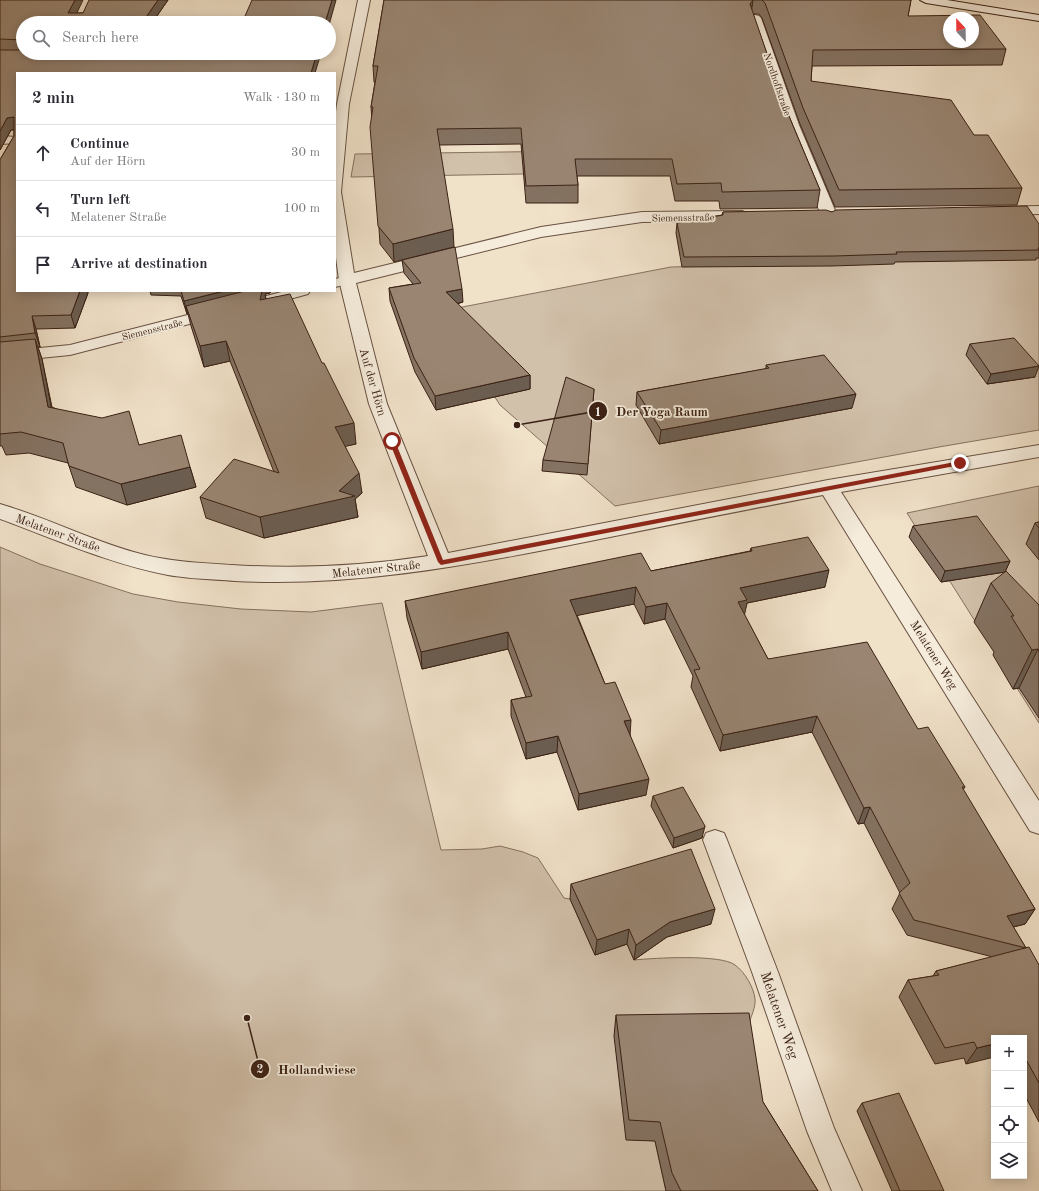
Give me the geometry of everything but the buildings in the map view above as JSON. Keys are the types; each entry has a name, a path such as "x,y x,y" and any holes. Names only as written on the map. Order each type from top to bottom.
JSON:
{"street":[{"name":"Auf der Hörn","path":"336,179 342,104 364,0"},
{"path":"928,0 1003,5 1039,10"},
{"path":"928,0 1039,18"},
{"name":"Nordhoffstraße","path":"755,18 790,118 829,215"},
{"path":"7,153 10,138"},
{"name":"Auf der Hörn","path":"336,207 341,281 378,404 441,562"},
{"path":"985,212 1039,210"},
{"path":"814,215 845,215"},
{"name":"Siemensstraße","path":"341,281 541,232 642,217 759,216"},
{"name":"Melatener Straße","path":"0,512 121,555 168,567 246,575 338,574 441,562 960,463 1039,451"},
{"name":"Melatener Weg","path":"828,488 1039,823"}],"lane":[{"path":"250,304 299,292"},
{"name":"Siemensstraße","path":"0,357 70,350 228,310"},
{"name":"Melatener Weg","path":"715,840 765,972 821,1131 847,1191"}],"shaded area":[{"path":"577,151 580,173 351,177 355,154"},
{"path":"1039,258 1039,430 615,506 500,405 458,341 457,308 671,267"},
{"path":"1039,486 1039,723 907,513"},
{"path":"0,547 40,564 133,594 178,602 241,609 311,612 382,603 441,850 482,849 500,846 523,852 538,858 564,898 570,899 595,955 627,944 634,960 656,958 716,959 735,965 739,968 751,985 755,1002 749,1023 626,1139 655,1141 666,1191 0,1191"}],"place":[{"name":"Der Yoga Raum","path":"517,425"},
{"name":"Hollandwiese","path":"247,1018"}],"route":[{"path":"392,441 441,562 960,463"}]}
